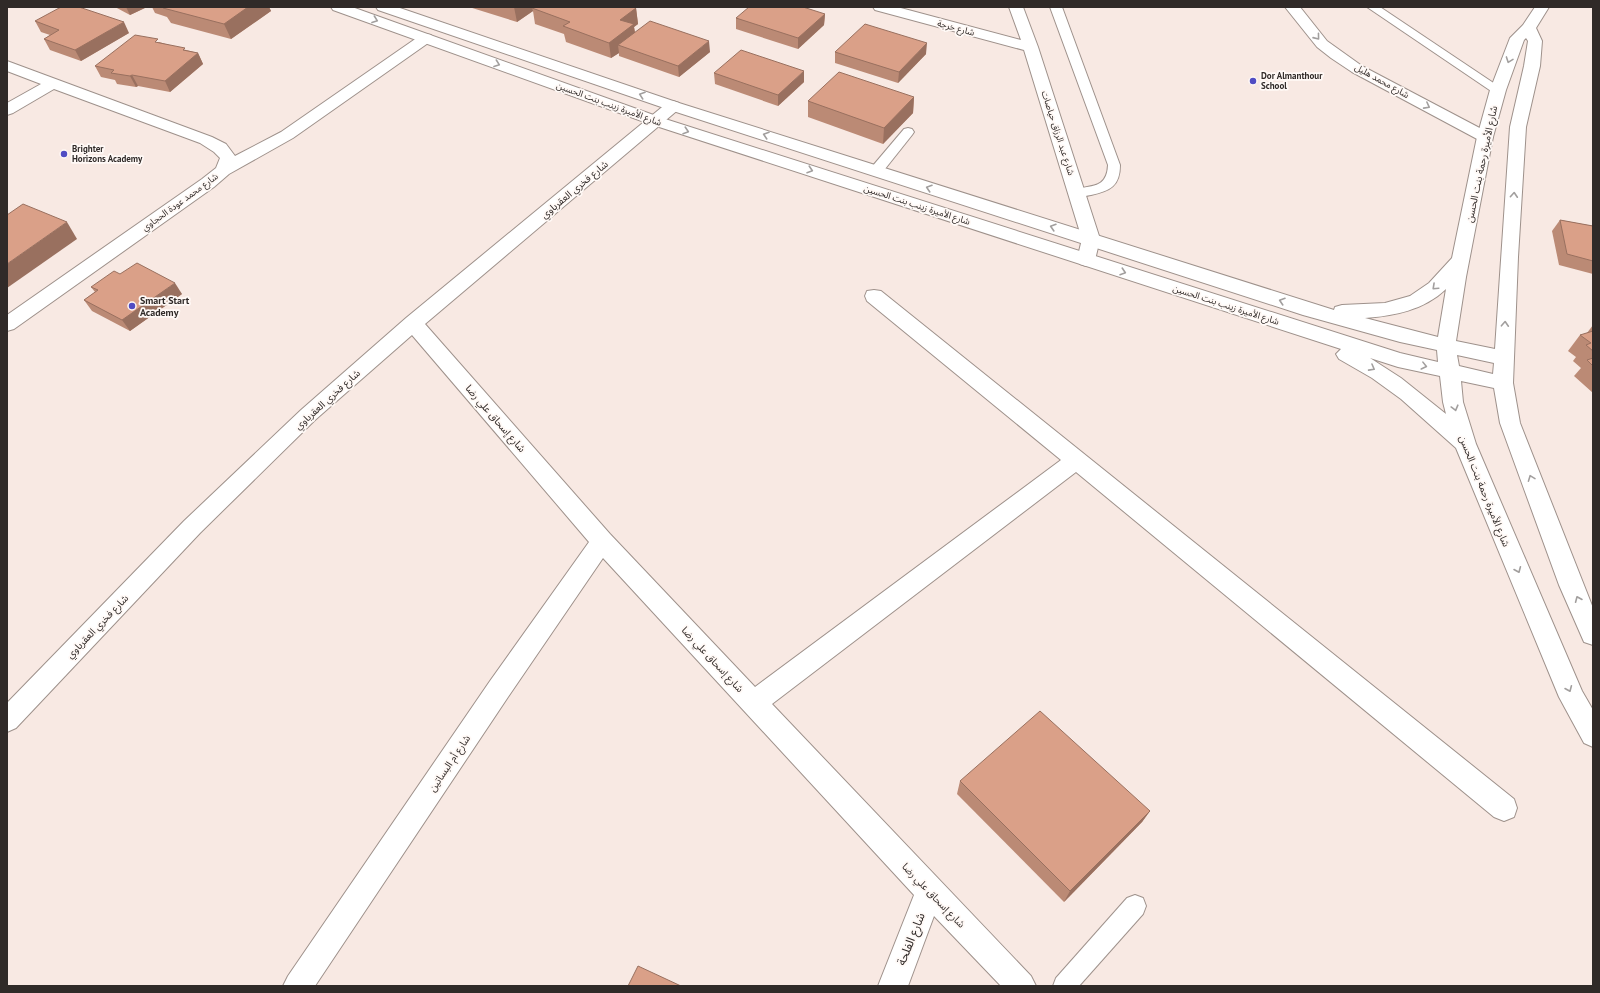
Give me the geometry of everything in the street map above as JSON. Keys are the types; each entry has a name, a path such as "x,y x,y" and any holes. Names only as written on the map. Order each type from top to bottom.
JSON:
{"street":[{"name":"شارع الأميرة زينب بنت الحسين","path":"338,7 656,121 1300,330 1398,360 1503,383"},
{"name":"شارع الأميرة زينب بنت الحسين","path":"383,7 673,106 1310,310 1400,335 1503,358"},
{"name":"شارع خرجة","path":"880,7 1031,47"},
{"name":"شارع عبد الرزاق حياصات","path":"1016,7 1031,47 1090,239 1086,260"},
{"name":"شارع محمد هليل","path":"1292,7 1322,44 1336,55 1357,69 1485,138"},
{"name":"شارع الأميرة رحمة بنت الحسن","path":"1542,7 1529,28 1517,38 1498,90 1485,138 1446,345 1453,402 1465,444 1572,697 1593,735"},
{"path":"1529,28 1536,41 1532,66 1518,127 1503,358 1503,383 1510,423 1571,585 1593,635"},
{"path":"223,170 287,134 426,38"},
{"name":"شارع محمد عودة الحجاوي","path":"7,66 206,140 220,148 228,158 223,170 208,183 7,324"},
{"path":"7,110 53,83"},
{"name":"شارع فخري العقرباوي","path":"7,720 192,527 308,415 414,323 673,106"},
{"path":"1310,310 1364,312 1390,309 1411,302 1427,294 1462,258"},
{"path":"874,296 1504,808"},
{"name":"شارع إسحاق علي رضا","path":"414,323 602,541 1021,986"},
{"path":"1300,330 1378,372 1398,385 1430,410 1465,444"},
{"path":"754,703 1076,460"},
{"name":"شارع أم البساتين","path":"298,986 602,541"},
{"name":"شارع الفلحة","path":"893,986 930,891"}],"lane":[{"path":"1056,7 1114,165 1113,179 1109,184 1103,188 1077,193"},
{"path":"1373,7 1498,90"},
{"path":"876,171 908,132"},
{"path":"1064,986 1135,906"}],"building":[{"path":"61,7 79,7 124,22 75,50 44,39 59,30 35,21"},
{"path":"248,7 224,24 163,8"},
{"path":"749,7 803,7 825,14 798,38 736,18"},
{"path":"532,8 636,8 620,20 634,24 609,43 563,26 570,22"},
{"path":"650,21 709,41 678,66 618,45"},
{"path":"865,24 927,43 899,72 835,52"},
{"path":"135,35 158,39 155,42 185,48 183,50 198,53 165,81 111,73 114,70 95,66"},
{"path":"741,50 804,71 778,95 714,73"},
{"path":"839,72 914,97 884,128 808,101"},
{"path":"23,204 67,222 7,264 7,215"},
{"path":"1560,220 1593,226 1593,261 1567,254"},
{"name":"Smart Start Academy","path":"137,263 175,283 122,320 84,300 98,290 91,287 114,271 120,274"},
{"path":"1593,331 1593,351 1586,345 1591,343 1580,335"},
{"path":"1593,358 1593,366 1587,360"},
{"path":"1040,711 1150,811 1070,891 960,781"},
{"path":"638,966 681,986 628,986"}],"place":[{"name":"Dor Almanthour School","path":"1253,81"},
{"name":"Brighter Horizons Academy","path":"64,154"},
{"name":"Smart Start Academy","path":"132,306"}]}
